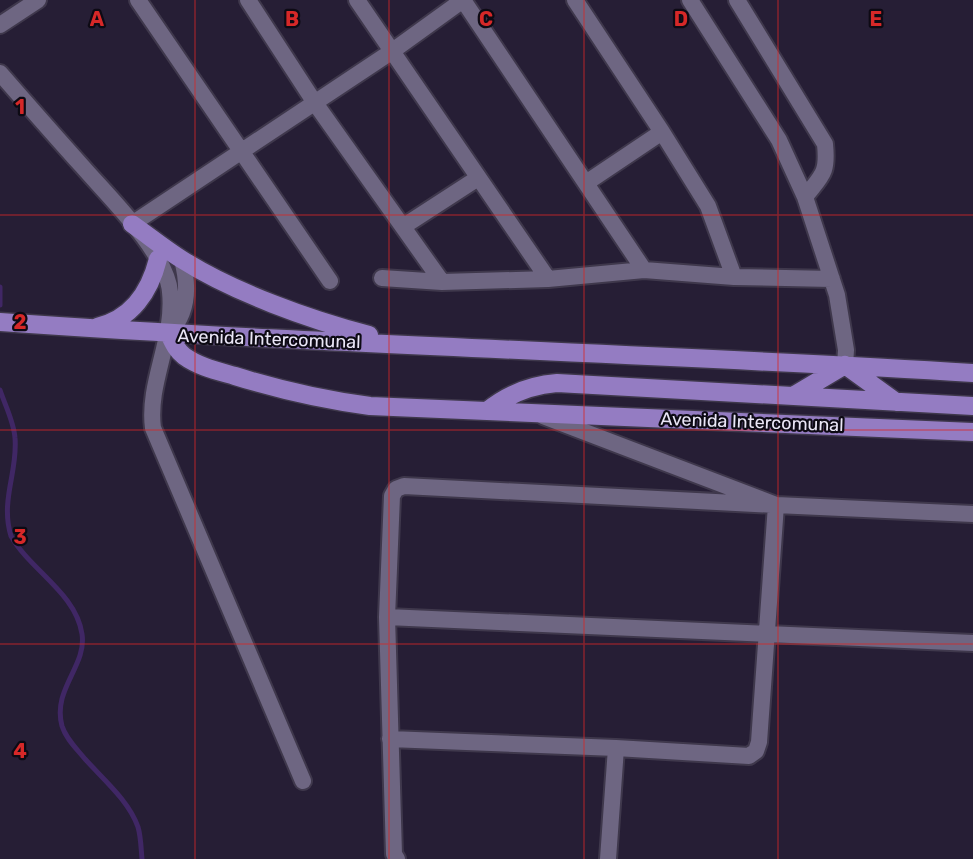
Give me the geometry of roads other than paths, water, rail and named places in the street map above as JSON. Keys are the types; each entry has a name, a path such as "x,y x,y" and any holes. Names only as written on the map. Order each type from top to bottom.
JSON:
{"main road":[{"path":"132,224 183,260 270,302 312,318 400,343"},
{"path":"88,328 106,325 122,317 135,306 147,292 158,259"},
{"path":"4,322 169,334"},
{"name":"Avenida Intercomunal","path":"973,373 845,365 512,351 400,343 169,334 176,349 184,357 202,366 298,394 337,402 370,406 973,432"},
{"path":"793,396 845,365 896,402"},
{"path":"487,411 512,394 542,384 557,383 896,402 969,402"}],"street":[{"path":"0,25 38,0"},
{"path":"138,0 330,281"},
{"path":"248,0 315,103 442,282"},
{"path":"357,0 548,279"},
{"path":"132,224 391,52 463,0 644,270"},
{"path":"574,0 708,206 734,277"},
{"path":"690,0 779,140 805,197 832,279 846,350 845,365"},
{"path":"737,0 825,144 827,163 823,174 805,197"},
{"path":"0,73 132,224 165,271 170,288 169,334 151,412 153,428 303,781"},
{"path":"586,183 662,132"},
{"path":"404,226 478,178"},
{"path":"169,334 178,324 185,308 188,280 183,260"},
{"path":"382,279 442,282 548,279 644,270 734,277 832,279"},
{"path":"536,413 776,505"},
{"path":"397,859 394,854 387,617 392,496 396,489 404,486 973,514"},
{"path":"390,739 749,756 756,751 759,742 776,505"},
{"path":"387,617 973,643"},
{"path":"608,859 616,748"}],"waterway":[{"path":"0,287 0,305"},
{"path":"0,390 15,438 7,510 11,536 29,560 71,606 82,634 80,657 62,701 60,713 62,726 72,744 129,808 138,827 142,859"}]}
